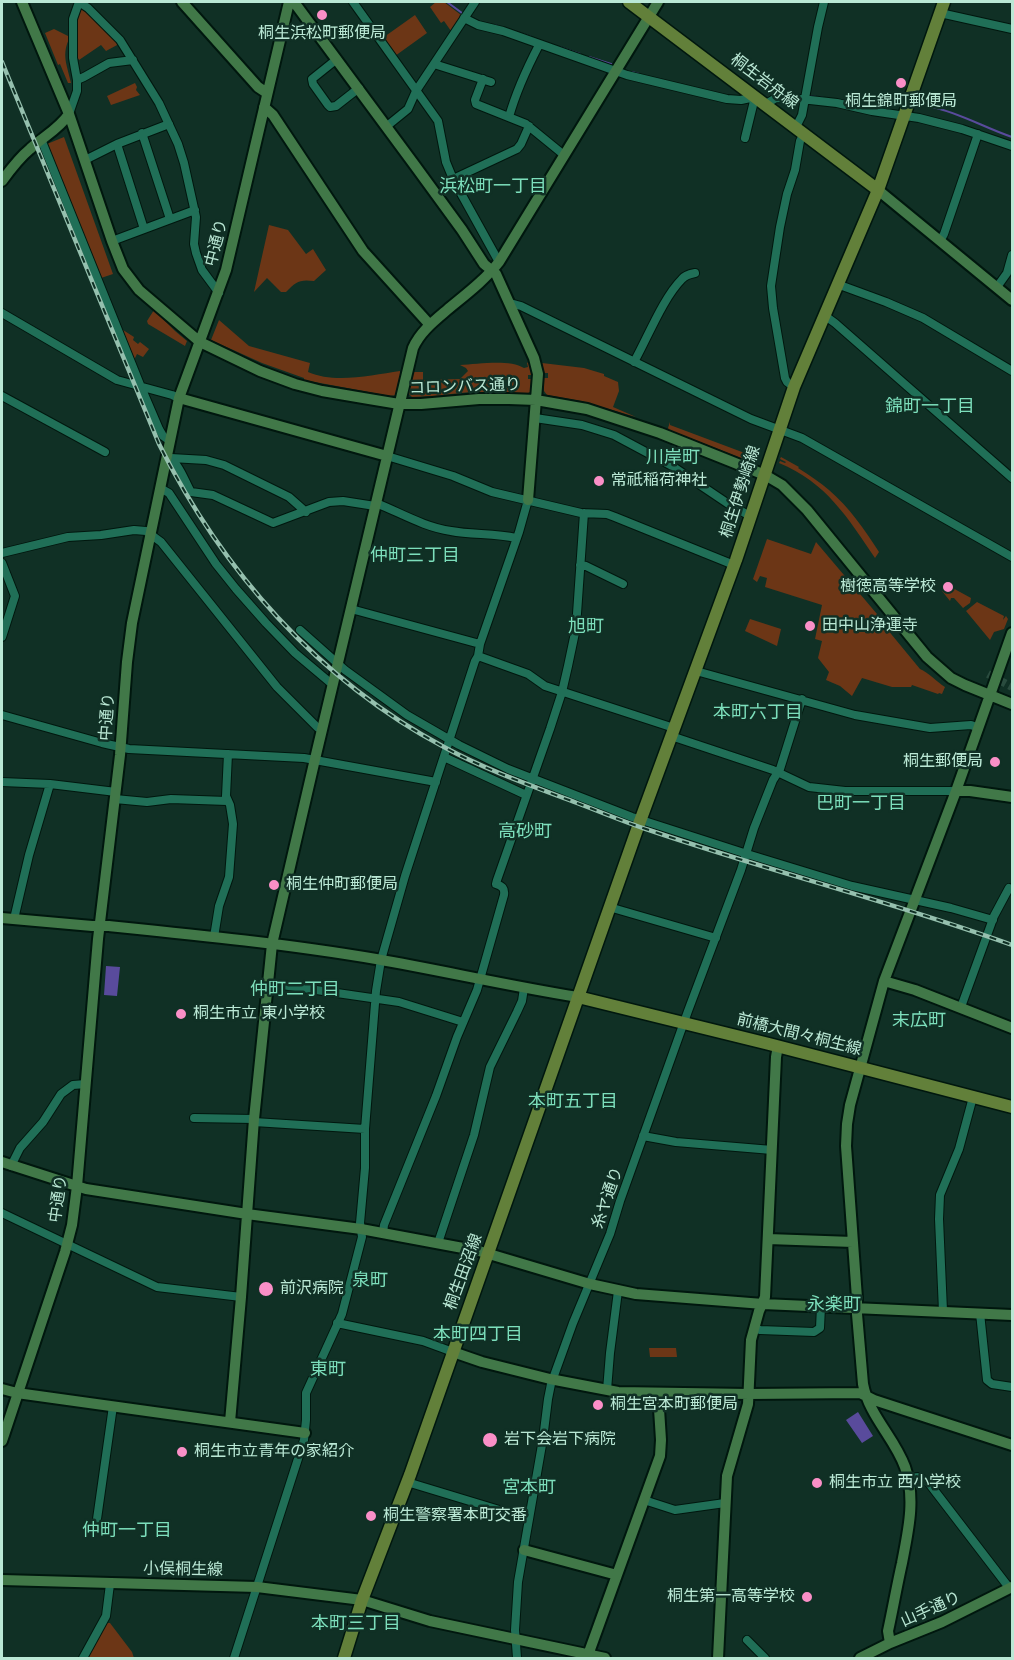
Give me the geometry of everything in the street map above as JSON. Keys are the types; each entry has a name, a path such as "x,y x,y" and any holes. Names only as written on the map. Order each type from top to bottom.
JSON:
{"main road":[{"name":"桐生岩舟線","path":"629,2 878,190"},
{"name":"桐生伊勢崎線","path":"578,997 640,819 734,565 794,387 878,190 942,7"},
{"name":"前橋大間々桐生線","path":"578,997 1012,1107"},
{"name":"桐生田沼線","path":"344,1659 362,1600 407,1482 578,997"}],"street":[{"name":"コロンバス通り","path":"22,2 69,114 119,262 133,283 200,342 260,371 322,391 429,404 479,399 536,400 606,414 765,475 782,485 807,510 927,657 951,678 1012,704"},
{"path":"2,181 17,162 41,139 61,125 69,114 77,92 73,58 73,19 79,2 120,40 157,98 170,124 181,153 195,210 196,253 202,270 219,293"},
{"path":"182,2 258,87 267,93"},
{"name":"中通り","path":"2,1441 72,1225 100,926 121,747 129,644 151,533 179,398 226,270 289,2"},
{"path":"294,2 387,126 484,264 495,266"},
{"path":"234,1659 305,1433 306,1393 342,1314 362,1237 364,1129 375,999 381,960 405,876 528,500 538,379 536,364 495,266 446,162 439,123 353,2"},
{"path":"387,126 408,109 416,91 475,2"},
{"path":"230,1422 254,1121 272,944 414,345 430,325 495,266 658,2"},
{"path":"794,387 785,378 771,292 780,227 795,170 802,115 824,2"},
{"path":"942,7 1012,29"},
{"path":"466,15 478,26 503,31 639,79 723,99 760,101 776,98 805,99 837,103 919,118 1012,146"},
{"path":"509,117 522,79 539,45"},
{"path":"337,59 312,79 328,105 336,106 359,88"},
{"path":"77,80 109,63 133,60"},
{"path":"434,64 487,80 475,103 529,126 564,155"},
{"path":"745,138 760,101"},
{"path":"264,107 271,112 368,258 430,325"},
{"path":"85,160 142,133 170,124"},
{"path":"453,179 517,149 529,126"},
{"path":"142,133 170,219"},
{"path":"940,241 978,134"},
{"path":"41,139 141,387 159,429 170,441"},
{"path":"117,144 144,229"},
{"path":"878,190 1012,300"},
{"path":"112,241 195,210"},
{"path":"997,287 1011,267 1012,255"},
{"path":"634,362 674,289 682,278 695,273"},
{"path":"837,284 923,318 1012,371"},
{"path":"510,303 521,306 751,419 800,437 1012,557"},
{"path":"2,313 117,380 387,456 453,476 486,491 584,513 607,514 624,519 734,565"},
{"path":"824,315 835,322 1012,478"},
{"path":"2,396 105,452"},
{"path":"535,418 582,425 614,435 672,466 750,516"},
{"path":"168,457 176,464 191,492 217,496 270,523 277,523 329,502 337,501 375,505 441,530 516,538"},
{"path":"168,457 218,463 290,497 306,512"},
{"path":"160,488 169,493 216,564 266,623 303,660 333,685"},
{"path":"383,1233 384,1225 480,980 504,895 504,889 496,884 562,692 576,628 584,513"},
{"path":"2,552 68,537 134,530 151,533 161,542 277,687 322,730"},
{"path":"2,563 15,596 2,637"},
{"path":"580,565 623,584"},
{"path":"351,609 480,644"},
{"path":"300,630 338,665 407,715 491,761 640,819 747,854 852,886 993,920"},
{"path":"890,1643 888,1631 911,1516 910,1496 908,1478 897,1450 874,1415 863,1384 846,1152 848,1112 884,981 991,696 1012,633"},
{"path":"478,656 528,674 545,686 777,772 804,786 825,790 970,791 1012,797"},
{"path":"696,671 802,699 852,715 930,728 971,725 979,728"},
{"name":"糸ヤ通り","path":"517,1659 515,1639 517,1590 553,1380 573,1323 610,1234 643,1136 802,699"},
{"path":"2,715 121,747 315,759 436,782"},
{"path":"214,937 219,906 229,877 233,824 230,805 227,801 228,754"},
{"path":"444,758 526,795"},
{"path":"2,782 50,784 147,802 171,799 227,801"},
{"path":"14,919 29,855 50,784"},
{"path":"961,1007 993,920 1011,887"},
{"path":"609,907 716,938"},
{"path":"2,918 272,944 381,960 578,997"},
{"path":"884,981 908,987 1012,1028"},
{"path":"268,983 407,1004 463,1023"},
{"path":"438,1243 474,1135 490,1067 522,1001 524,988"},
{"path":"717,1659 727,1471 746,1410 751,1345 759,1311 765,1297 778,1046"},
{"path":"86,1084 73,1085 61,1094 37,1130 5,1166 105,1192 361,1229 488,1253 590,1284 657,1297 1012,1315"},
{"path":"943,1311 940,1195 959,1149 973,1097"},
{"path":"194,1118 364,1129"},
{"path":"643,1136 676,1142 772,1150"},
{"path":"2,1213 157,1287 241,1297"},
{"path":"768,1239 853,1242"},
{"path":"608,1390 618,1291"},
{"path":"754,1329 814,1332 820,1328 821,1306"},
{"path":"980,1312 987,1380 992,1384 1012,1387"},
{"path":"338,1323 423,1341 482,1362 553,1380 608,1390 658,1393 858,1393 1012,1445"},
{"path":"2,1389 17,1393 305,1433"},
{"path":"588,1657 661,1451 658,1393"},
{"path":"97,1519 113,1406"},
{"path":"908,1478 919,1477 928,1482 1012,1588"},
{"path":"407,1482 529,1520"},
{"path":"644,1500 675,1510 725,1503"},
{"path":"524,1550 617,1575"},
{"name":"小俣桐生線","path":"2,1580 257,1587 362,1600 430,1622 605,1659"},
{"path":"83,1659 106,1616 110,1584"},
{"name":"山手通り","path":"860,1659 890,1643 942,1622 1012,1588"},
{"path":"747,1640 765,1659"}],"shaded area":[{"path":"436,2 444,2 461,15 451,31 444,21 441,23 430,7"},
{"path":"84,8 119,44 106,51 101,45 79,60 76,23 79,9"},
{"path":"415,15 427,33 395,56 383,40 384,37"},
{"path":"54,29 70,37 65,54 71,83 68,83 60,64 58,65 45,33"},
{"path":"135,83 140,95 111,105 107,96"},
{"path":"64,137 113,274 101,278 47,144"},
{"path":"269,225 288,230 306,254 313,249 326,270 314,281 298,282 286,292 281,292 267,278 254,292"},
{"path":"154,310 187,341 185,346 148,324 147,321"},
{"path":"219,320 249,346 310,363 308,372 319,376 354,378 400,371 400,378 412,379 413,372 423,372 423,380 460,379 468,371 460,365 502,363 524,368 528,367 527,363 530,361 533,375 528,375 528,379 532,379 532,391 528,393 470,392 412,397 407,392 397,391 396,395 390,396 304,380 304,378 262,363 211,340"},
{"path":"123,330 134,337 133,340 138,344 140,342 149,349 143,357 137,354 134,360"},
{"path":"542,363 584,368 604,374 618,382 619,391 613,407 636,417 581,401 547,395 544,391 544,378 548,378 548,373 543,373"},
{"path":"670,422 670,425 758,458 757,462 754,463 669,430"},
{"path":"781,457 822,484 843,504 879,552 875,558 845,515 823,491 796,471 779,463 780,461 786,462 780,459"},
{"path":"767,539 811,554 816,542 920,669 945,687 942,694 912,685 911,687 892,687 862,678 852,696 840,686 826,680 829,672 818,658 822,641 815,639 822,605 765,587 767,578 760,576 757,582 753,579"},
{"path":"949,586 971,598 970,603 963,608 954,598 950,601 942,591"},
{"path":"977,602 1004,616 1003,620 1006,616 1008,619 1004,629 994,632 990,640 966,611"},
{"path":"750,619 781,629 777,646 745,631"},
{"path":"106,966 120,967 117,996 104,995"},
{"path":"649,1348 676,1348 677,1357 650,1357"},
{"path":"858,1412 873,1436 862,1443 846,1420"},
{"path":"106,1623 110,1623 134,1658 87,1658"}],"waterway":[{"path":"447,2 462,13"},
{"path":"494,25 531,37"},
{"path":"559,47 580,54"},
{"path":"589,57 614,65"},
{"path":"632,72 639,74"},
{"path":"809,96 824,98"},
{"path":"870,105 894,98"},
{"path":"839,100 863,105"},
{"path":"932,107 1012,137"}],"tunnel":[{"path":"988,674 1012,687"}],"railway":[{"path":"2,62 159,444 212,535 278,618 315,655 355,689 398,720 444,747 526,784 640,827 1012,945"}],"place":[{"name":"桐生浜松町郵便局","path":"322,15"},
{"name":"桐生錦町郵便局","path":"901,83"},
{"name":"常祇稲荷神社","path":"599,481"},
{"name":"樹徳高等学校","path":"948,587"},
{"name":"田中山浄運寺","path":"810,626"},
{"name":"桐生郵便局","path":"995,762"},
{"name":"桐生仲町郵便局","path":"274,885"},
{"name":"桐生市立 東小学校","path":"181,1014"},
{"name":"前沢病院","path":"266,1289"},
{"name":"桐生宮本町郵便局","path":"598,1405"},
{"name":"岩下会岩下病院","path":"490,1440"},
{"name":"桐生市立青年の家紹介","path":"182,1452"},
{"name":"桐生市立 西小学校","path":"817,1483"},
{"name":"桐生警察署本町交番","path":"371,1516"},
{"name":"桐生第一高等学校","path":"807,1597"}],"district":[{"name":"浜松町一丁目","path":"493,187"},
{"name":"錦町一丁目","path":"930,407"},
{"name":"川岸町","path":"673,458"},
{"name":"仲町三丁目","path":"415,556"},
{"name":"旭町","path":"586,627"},
{"name":"本町六丁目","path":"758,713"},
{"name":"巴町一丁目","path":"861,804"},
{"name":"高砂町","path":"525,832"},
{"name":"仲町二丁目","path":"295,990"},
{"name":"末広町","path":"919,1021"},
{"name":"本町五丁目","path":"573,1102"},
{"name":"泉町","path":"370,1281"},
{"name":"永楽町","path":"834,1305"},
{"name":"本町四丁目","path":"478,1335"},
{"name":"東町","path":"328,1370"},
{"name":"宮本町","path":"529,1488"},
{"name":"仲町一丁目","path":"127,1531"},
{"name":"本町三丁目","path":"356,1624"}]}
